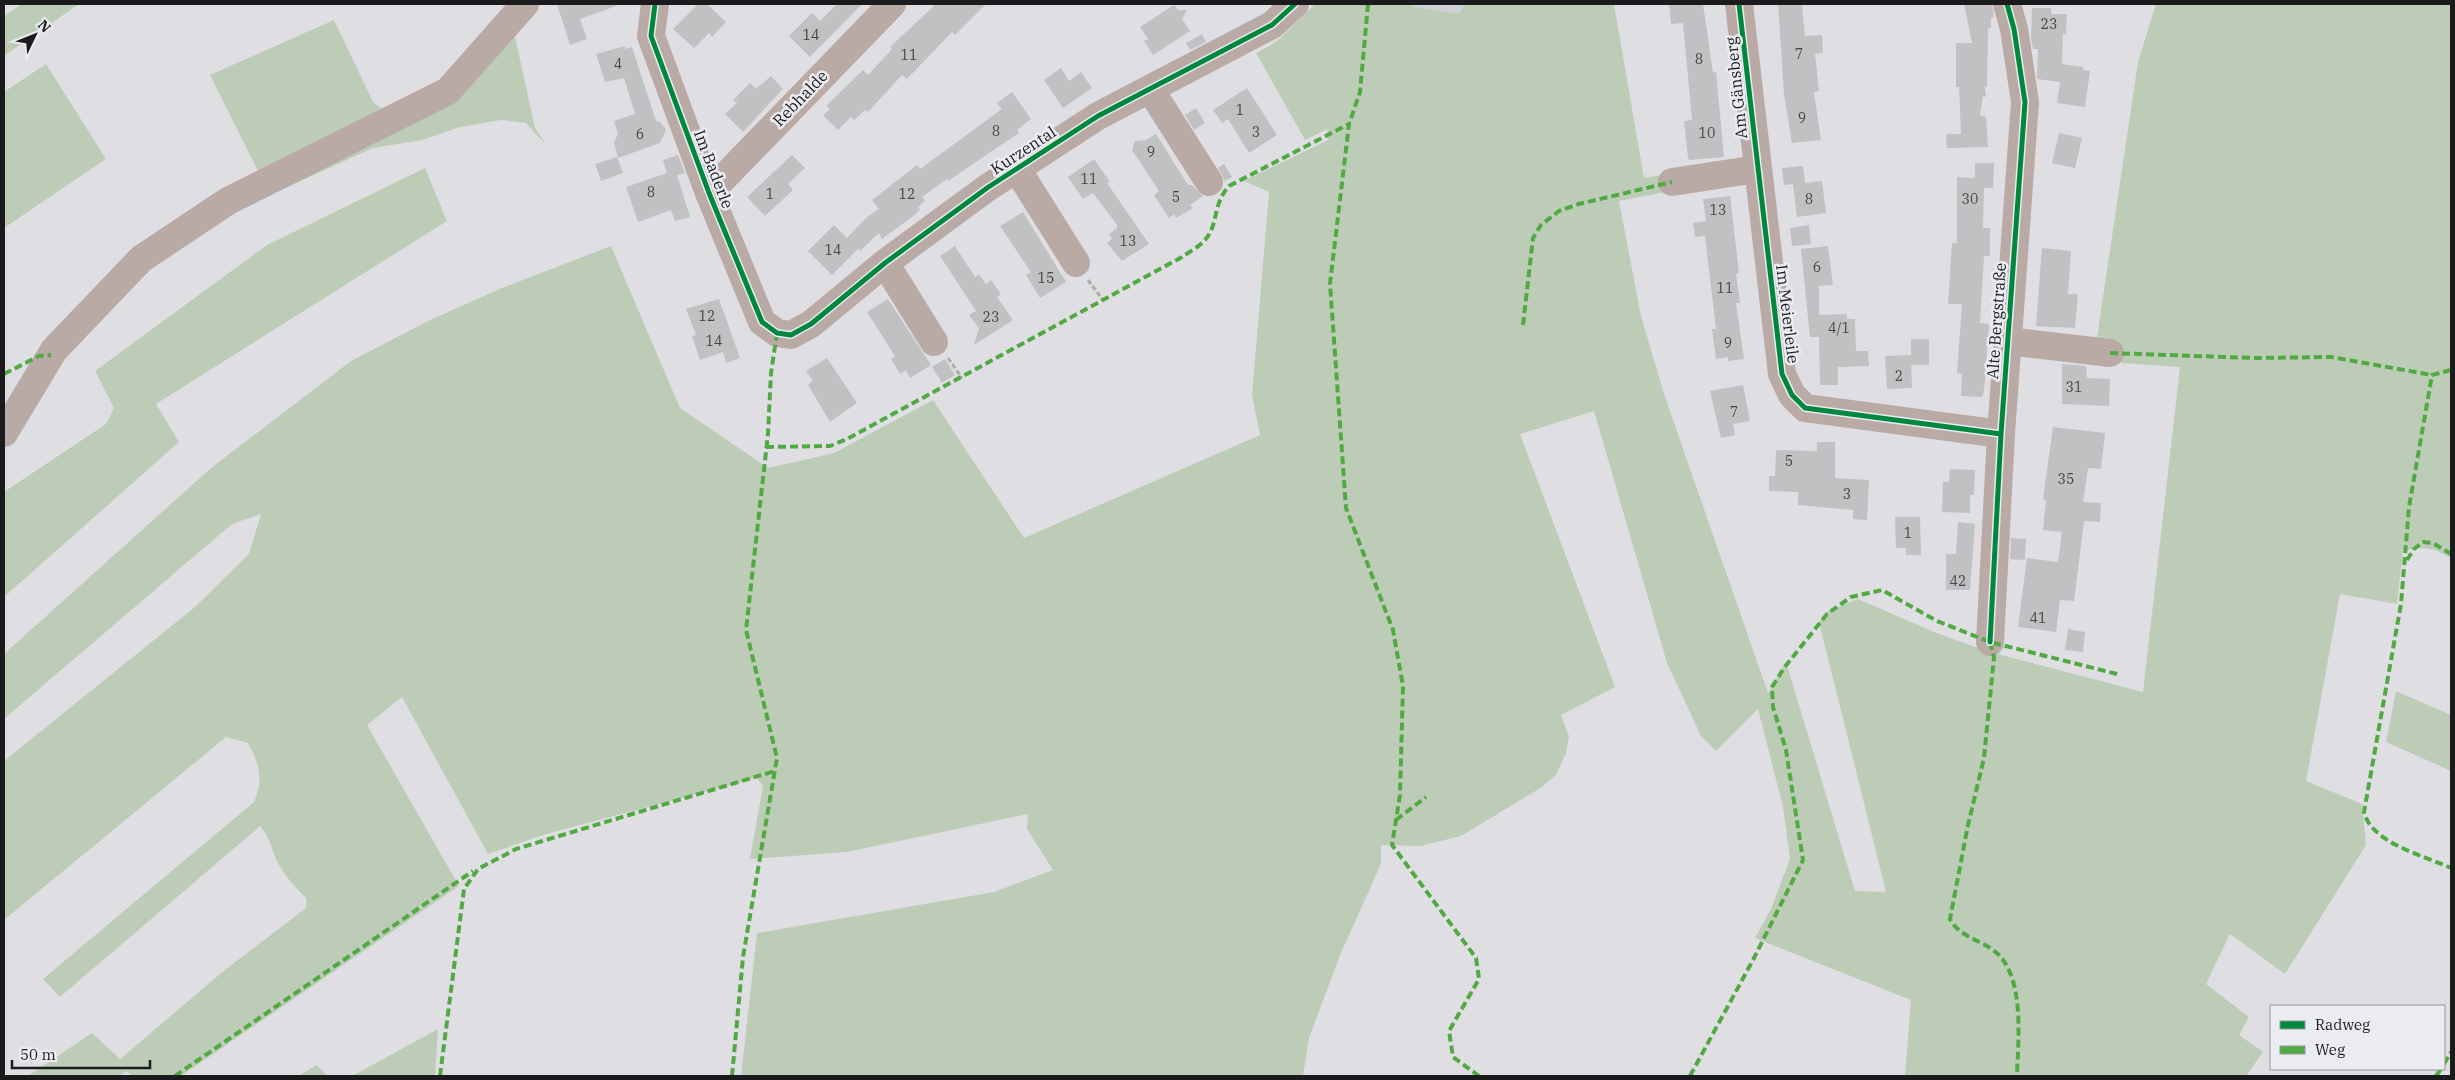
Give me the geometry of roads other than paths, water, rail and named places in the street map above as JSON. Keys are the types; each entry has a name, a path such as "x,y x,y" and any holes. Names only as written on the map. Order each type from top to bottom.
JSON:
{"street":[{"path":"4,433 54,350 141,259 228,201 448,91 525,4"},
{"name":"Im Baderle","path":"655,4 651,36 709,193 762,322 777,333"},
{"name":"Rebhalde","path":"709,193 892,4"},
{"name":"Kurzental","path":"777,333 791,335 811,324 884,263 1017,169 1098,116 1272,25 1295,4"},
{"name":"Am Gänsberg","path":"1739,4 1757,169"},
{"name":"Alte Bergstraße","path":"1990,642 2007,341 2025,102 2014,29 2007,4"},
{"path":"1150,89 1208,182"},
{"path":"1017,169 1076,263"},
{"path":"1672,182 1757,169"},
{"name":"Im Meierleile","path":"1757,169 1782,374 1792,395 1805,408 2001,434"},
{"path":"884,263 934,342"},
{"path":"2007,341 2110,353"}]}
